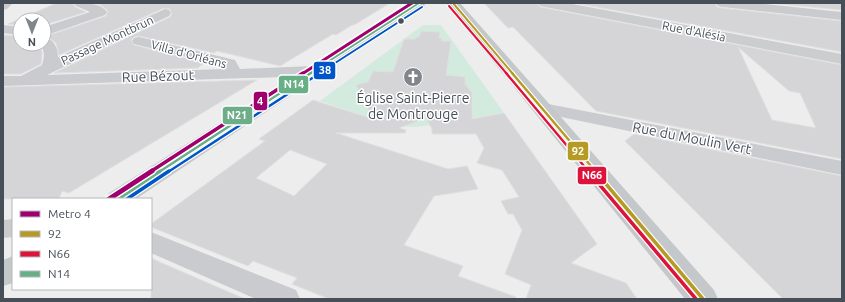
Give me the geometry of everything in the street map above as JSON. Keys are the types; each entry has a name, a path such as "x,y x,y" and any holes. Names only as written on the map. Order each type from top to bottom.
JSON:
{"main road":[{"path":"120,198 312,71 419,3"},
{"path":"454,3 703,299"},
{"name":"Rue d'Alésia","path":"545,3 842,59"},
{"path":"3,274 12,269"}],"street":[{"path":"3,6 7,3"},
{"path":"52,29 101,12 80,3"},
{"path":"722,3 842,16"},
{"name":"Passage Montbrun","path":"11,81 49,67 165,13"},
{"name":"Villa d'Orléans","path":"138,40 230,63 234,74"},
{"path":"49,67 51,52"},
{"name":"Rue Bézout","path":"11,81 312,71"},
{"path":"3,88 11,81"},
{"name":"Rue du Moulin Vert","path":"542,108 842,168"},
{"path":"152,242 286,299"}],"green space":[{"path":"423,25 441,25 504,113 417,127 394,126 320,101"}],"building":[{"path":"57,3 73,3 75,7 86,12 52,23 52,12 36,12"},
{"path":"95,3 390,3 336,35 333,34 280,66 217,51 214,53 139,36 134,37 131,40 134,45 204,63 198,68 54,73 170,17 172,14 170,9 164,8 59,55 56,43 52,40 52,34 106,16 108,11 101,5"},
{"path":"484,3 537,3 540,7 842,65 842,159 596,111 513,27 508,28","holes":["738,47 789,91 800,93 816,128 772,120"]},
{"path":"575,3 715,3 717,7 722,8 842,21 842,52"},
{"path":"770,3 842,3 842,10"},
{"path":"421,31 440,32 439,38 442,38 441,41 451,41 446,75 465,77 465,84 472,93 472,119 504,113 597,244 571,263 626,283 637,299 526,299 531,285 505,274 522,230 513,214 508,214 501,201 519,197 502,170 477,163 484,148 476,134 432,134 432,129 426,118 399,128 406,130 405,133 336,133 448,169 467,166 478,189 434,196 404,245 463,266 458,276 516,297 516,299 329,299 292,284 297,278 253,261 248,266 152,227 152,223 265,141 259,139 313,100 373,119 356,85 368,82 373,71 393,72 404,39 415,39 416,37 419,37","holes":["290,150 327,164 294,196 256,178"]},
{"path":"3,35 12,36 12,52 42,52 41,64 21,74 3,74"},
{"path":"257,80 69,193 62,191 59,198 3,199 3,87"},
{"path":"634,134 842,176 842,299 783,299 625,141"},
{"path":"152,258 245,299 151,299"}],"metro line":[{"name":"4","path":"111,198 412,3"}],"transit line":[{"name":"N21","path":"115,195 410,3"},
{"name":"N14","path":"120,198 419,3"},
{"name":"92","path":"453,3 703,299"},
{"name":"N66","path":"449,6 696,299"},
{"name":"38","path":"129,198 422,7"}],"place":[{"name":"Église Saint-Pierre de Montrouge","path":"413,77"}]}
